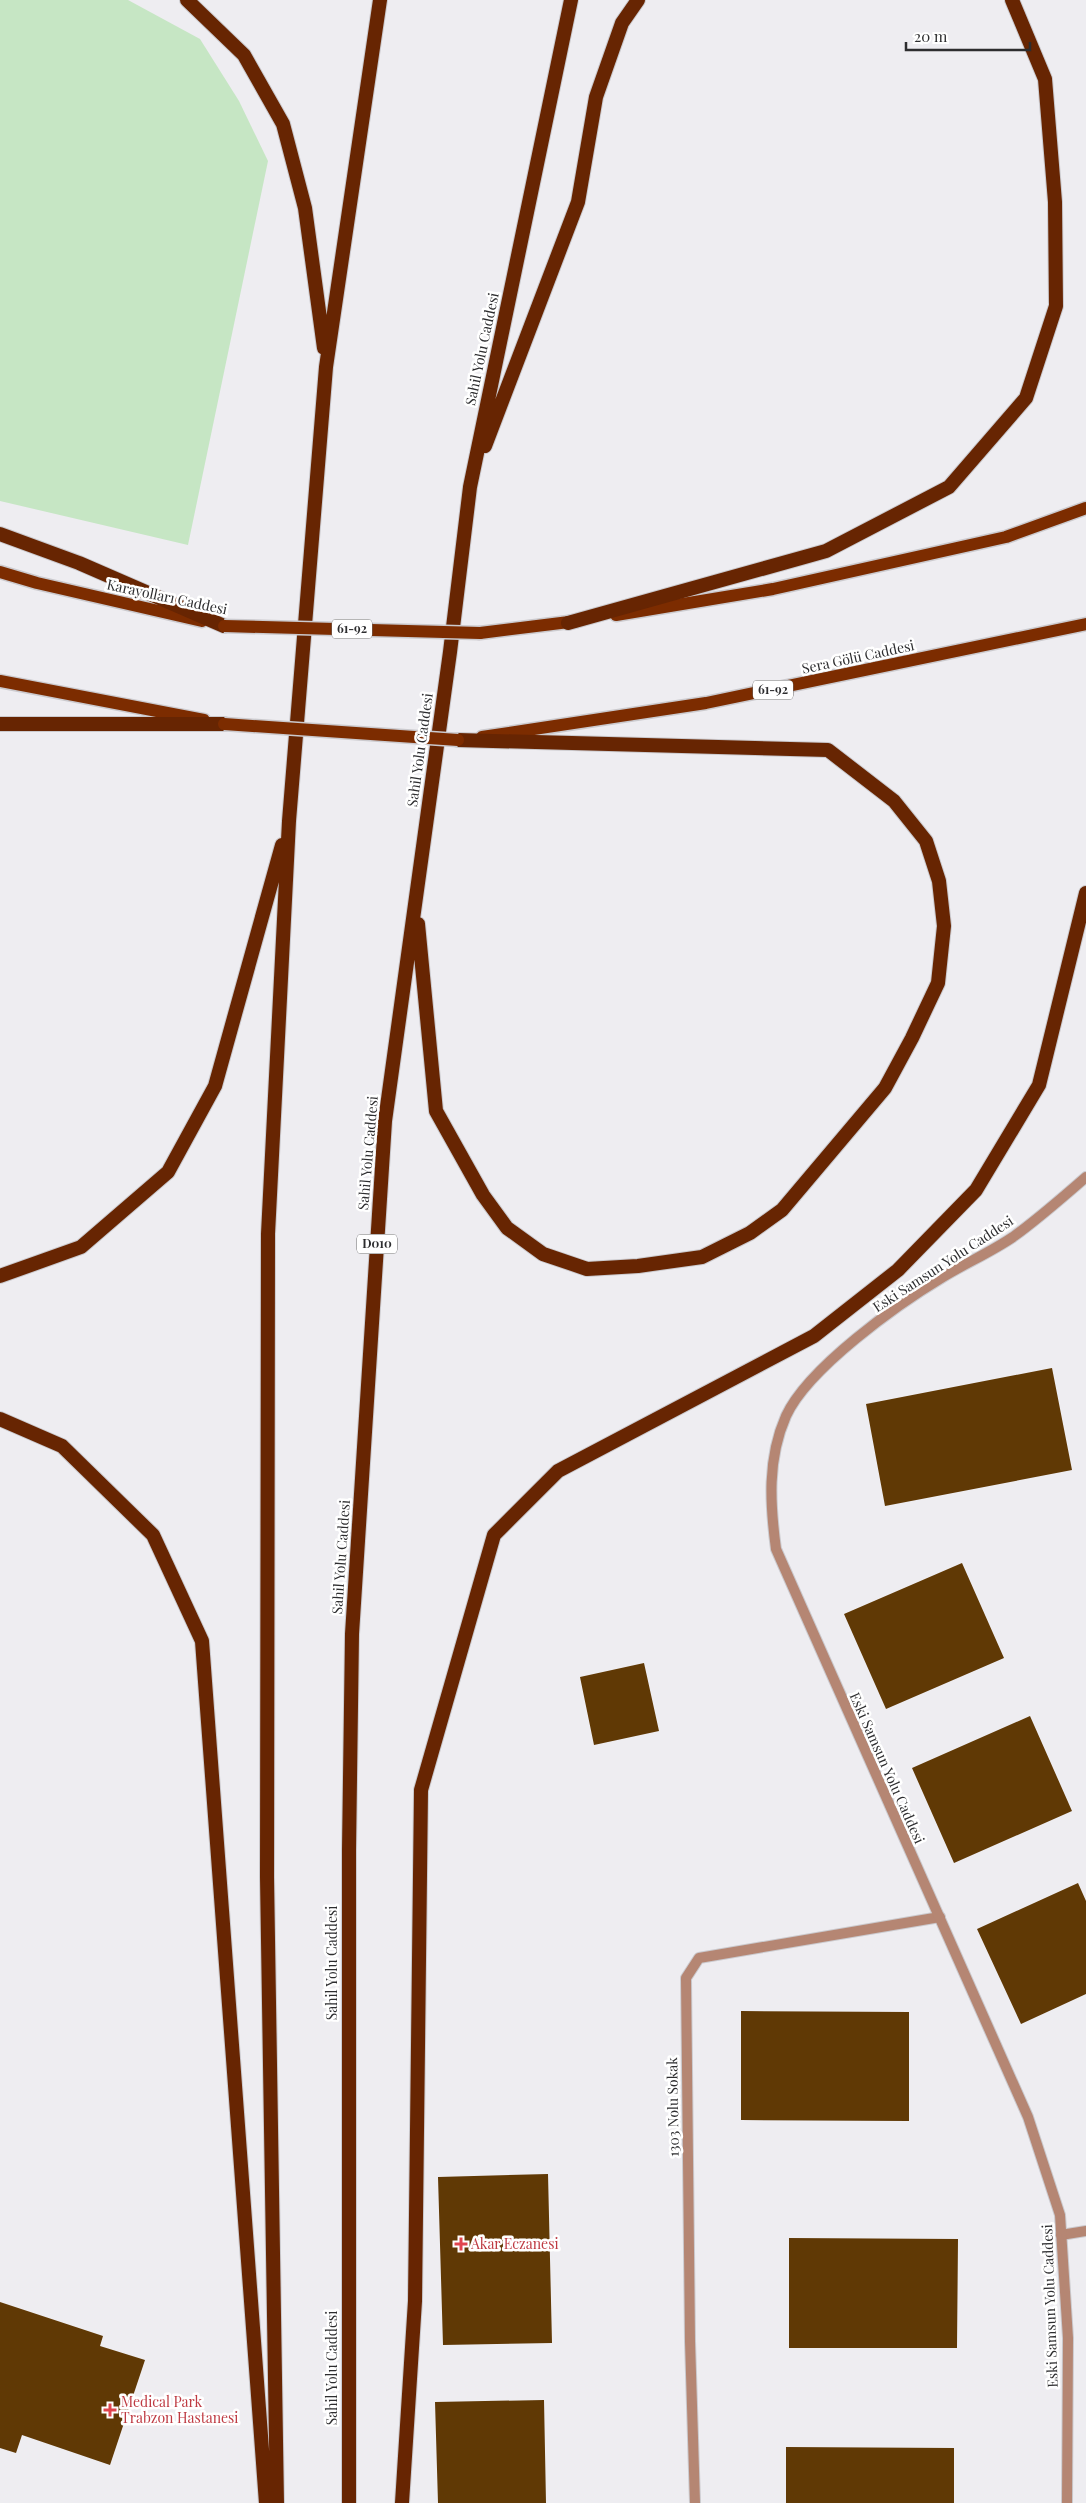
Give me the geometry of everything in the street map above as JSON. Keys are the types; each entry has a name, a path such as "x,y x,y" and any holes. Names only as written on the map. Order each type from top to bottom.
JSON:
{"highway":[{"path":"187,0 244,55 283,124 305,208 326,367"},
{"path":"277,2503 267,1877 268,1234 289,821 326,367 380,0"},
{"name":"Sahil Yolu Caddesi","path":"349,2503 349,1860 352,1634 386,1121 450,652 470,487 571,0"},
{"path":"470,487 578,202 596,97 622,23 638,0"},
{"path":"568,623 826,552 949,487 1026,398 1056,306 1055,202 1045,79 1012,0"},
{"path":"0,534 79,563 224,626"},
{"path":"0,724 224,724"},
{"path":"416,899 436,1111 483,1195 507,1228 543,1254 587,1269 638,1266 702,1257 750,1233 782,1210 885,1088 912,1038 938,983 944,926 939,881 926,841 894,801 828,750 458,740"},
{"path":"0,1276 81,1247 168,1172 215,1086 289,821"},
{"path":"402,2503 415,2301 421,1790 494,1534 558,1471 814,1336 898,1270 976,1190 1039,1085 1086,893"},
{"path":"0,1418 62,1446 153,1535 202,1641 266,2503"}],"main road":[{"name":"61-92","path":"568,623 783,587 1006,537 1086,508"},
{"name":"Karayolları Caddesi","path":"0,572 37,583 224,626 480,633 568,623"},
{"name":"Sera Gölü Caddesi","path":"458,740 706,704 1086,624"},
{"name":"61-92","path":"0,681 224,724 458,740"}],"street":[{"name":"Eski Samsun Yolu Caddesi","path":"1067,2503 1068,2338 1060,2215 1028,2117 776,1550 771,1508 772,1461 786,1415 806,1384 866,1330 942,1277 1012,1238 1086,1178"},
{"name":"1303 Nolu Sokak","path":"695,2503 690,2342 686,1978 699,1958 940,1917"},
{"path":"1061,2235 1086,2231"}],"green space":[{"path":"0,0 128,0 200,39 239,101 268,161 188,545 0,501"}],"building":[{"path":"1052,1368 1072,1470 885,1506 866,1404"},
{"path":"962,1563 1004,1658 886,1709 844,1614"},
{"path":"644,1663 659,1731 594,1745 580,1677"},
{"path":"1030,1716 1072,1811 954,1863 912,1768"},
{"path":"1078,1883 1086,1901 1086,1994 1021,2024 977,1929"},
{"path":"741,2011 909,2012 909,2121 741,2120"},
{"path":"548,2174 552,2343 443,2345 438,2177"},
{"path":"789,2238 958,2239 957,2348 789,2348"},
{"path":"0,2302 103,2336 100,2346 145,2360 110,2465 22,2435 16,2453 0,2448"},
{"path":"544,2400 546,2503 438,2503 435,2402"},
{"path":"786,2447 954,2448 954,2503 786,2503"}],"place":[{"name":"Akar Eczanesi","path":"461,2244"},
{"name":"Medical Park Trabzon Hastanesi","path":"110,2410"}]}
